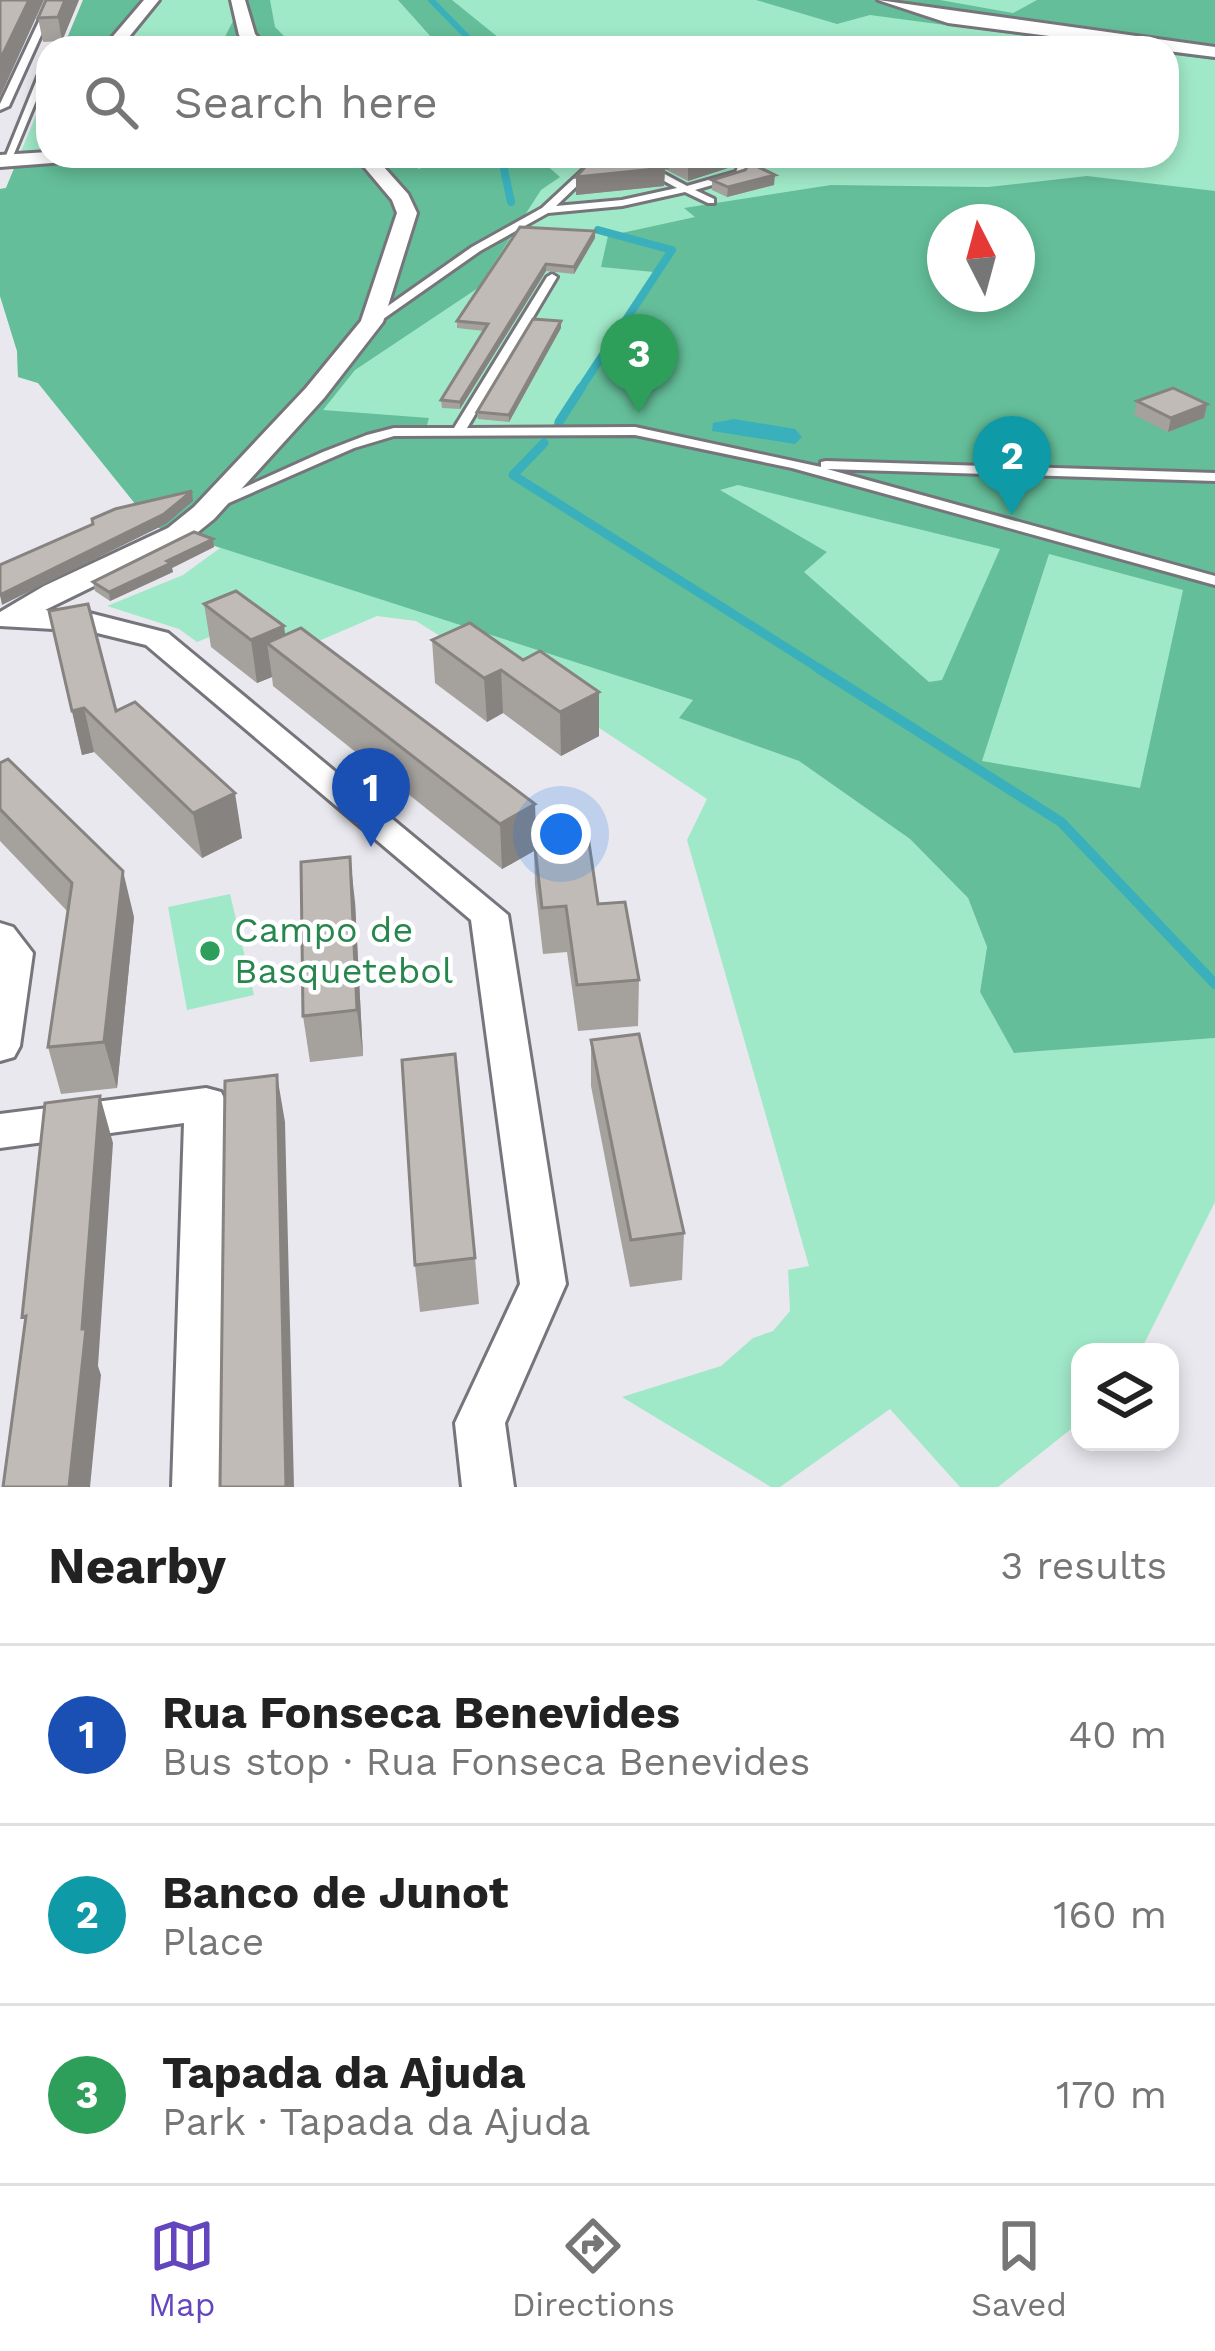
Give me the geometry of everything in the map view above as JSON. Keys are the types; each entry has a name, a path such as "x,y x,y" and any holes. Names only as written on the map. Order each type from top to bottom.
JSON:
{"street":[{"path":"121,36 152,0"},
{"path":"238,0 248,36"},
{"path":"885,0 948,18 1089,36"},
{"path":"1179,47 1215,52"},
{"path":"3,161 36,158"},
{"path":"9,620 54,592 178,534 315,393 372,322 407,213 401,198 375,168"},
{"path":"9,620 89,622 157,639 489,915 543,1284 481,1423 488,1487"},
{"path":"0,936 14,953 0,1046"},
{"path":"0,1131 206,1104 198,1487"}],"lane":[{"path":"36,36 53,0"},
{"path":"0,107 5,106 36,37"},
{"path":"29,52 36,52"},
{"path":"3,161 36,88"},
{"path":"372,322 476,249 546,210 590,168"},
{"path":"647,168 711,201"},
{"path":"546,210 622,203 740,174 742,168"},
{"path":"459,430 552,277"},
{"path":"212,504 269,484 358,440 394,432 635,430 794,464 1215,581"},
{"path":"794,464 1215,477"}],"green space":[{"path":"83,0 1215,0 1215,857 680,718 799,761 910,839 968,898 987,947 980,992 1014,1052 1215,1038 1215,1202 1144,1343 1071,1343 1071,1429 998,1487 960,1487 890,1409 780,1487 771,1487 622,1397 721,1366 753,1338 773,1331 790,1311 788,1270 809,1266 687,840 707,799 537,687 528,691 416,621 377,616 293,652 251,620 197,642 179,629 107,606 183,575 220,548 153,526 38,383 18,377 17,351 0,296 0,189 6,188 36,115 36,168 1179,168 1179,36 68,36"},
{"path":"83,0 145,0 115,36 68,36"},
{"path":"244,0 270,0 275,27 284,36 225,36"},
{"path":"398,0 452,0 497,36 430,36"},
{"path":"756,0 940,0 1013,13 1037,0 1215,0 1215,60 1179,56 1179,36 1028,36 870,15 837,24"},
{"path":"15,166 550,168 560,177 541,190 478,288 355,370 323,410 429,418 427,425 553,425 654,272 601,267 608,236 695,217 684,208 831,185 988,187 1087,176 1215,191 1215,1038 1014,1053 980,992 987,947 968,898 910,839 799,761 679,718 693,700 153,526 38,383 18,377 17,351 0,296 0,189 6,188","holes":["738,485 1000,549 942,680 929,682 804,572 827,552 720,490","1049,554 1183,590 1140,788 982,761"]},
{"name":"Campo de Basquetebol","path":"230,894 254,995 187,1010 168,907"}],"water":[{"path":"734,419 795,429 802,437 795,444 712,431 713,423"}],"building":[{"path":"0,0 29,0 0,60"},
{"path":"46,0 65,0 58,17 38,18"},
{"path":"584,168 665,168 576,177"},
{"path":"760,168 775,175 728,187 712,180"},
{"path":"520,227 595,231 574,267 546,264 460,402 441,400 488,324 457,321"},
{"path":"533,319 561,321 509,415 477,412"},
{"path":"1173,388 1207,404 1171,418 1137,401"},
{"path":"192,491 164,514 0,595 0,565 93,524 92,519 115,509"},
{"path":"194,532 213,539 109,592 93,582"},
{"path":"236,591 284,626 251,640 204,604"},
{"path":"88,604 116,711 135,702 235,793 193,813 84,708 72,711 49,611"},
{"path":"470,623 523,660 540,651 599,692 560,712 501,670 484,678 432,640"},
{"path":"301,628 535,804 500,824 267,643"},
{"path":"8,759 123,871 104,1042 48,1047 72,883 0,809 0,763"},
{"path":"588,836 598,904 625,902 639,980 577,985 566,906 542,908 534,840"},
{"path":"350,857 357,1010 303,1016 301,862"},
{"path":"639,1034 684,1233 631,1240 591,1040"},
{"path":"455,1054 475,1258 415,1265 402,1060"},
{"path":"277,1075 286,1487 220,1487 225,1081"},
{"path":"100,1096 82,1329 86,1329 69,1487 3,1487 26,1316 22,1317 45,1103"}],"waterway":[{"path":"431,0 466,36"},
{"path":"504,168 505,172"},
{"path":"504,169 511,202"},
{"path":"579,391 672,250 598,230"},
{"path":"559,422 581,388"},
{"path":"544,443 513,475 823,671"},
{"path":"818,668 1061,822 1215,984"}],"place":[{"name":"Tapada da Ajuda","path":"639,413"},
{"name":"Banco de Junot","path":"1012,515"},
{"name":"Rua Fonseca Benevides","path":"371,847"},
{"name":"Campo de Basquetebol","path":"210,951"}]}
